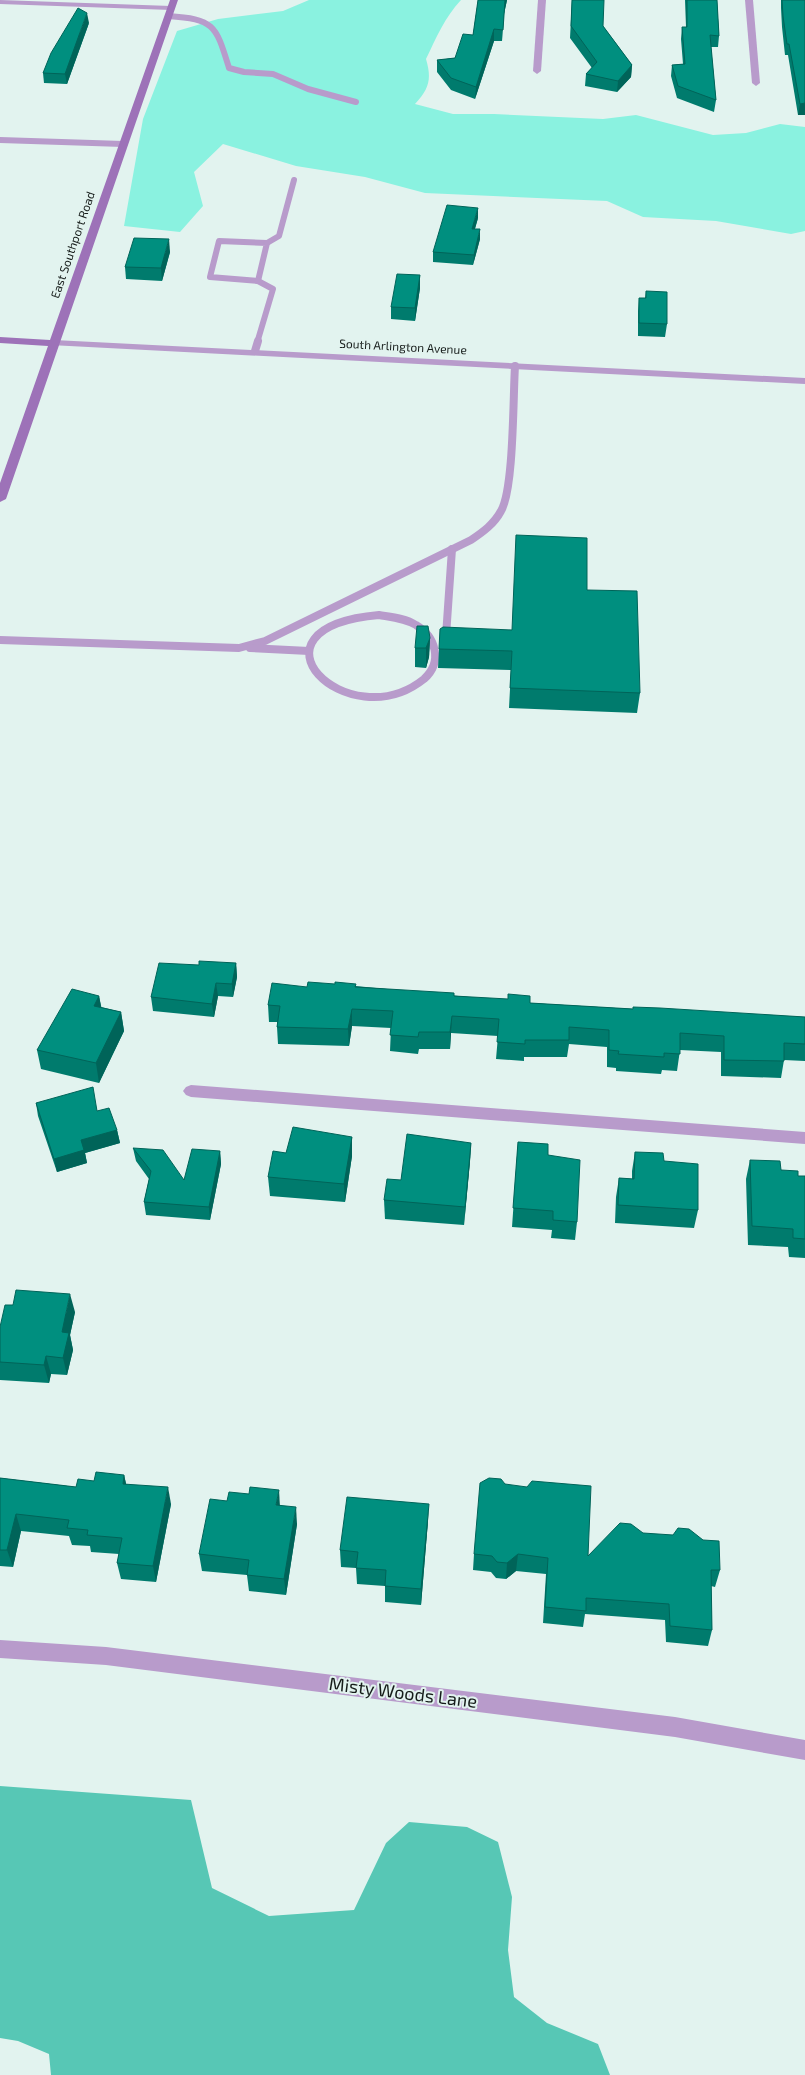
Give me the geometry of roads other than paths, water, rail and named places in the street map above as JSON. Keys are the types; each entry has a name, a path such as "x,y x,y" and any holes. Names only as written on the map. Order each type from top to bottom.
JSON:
{"main road":[{"name":"East Southport Road","path":"0,499 171,8"},
{"name":"South Arlington Avenue","path":"0,340 54,342"}],"street":[{"path":"537,71 542,0"},
{"path":"749,0 756,83"},
{"path":"0,2 171,8"},
{"name":"South Arlington Avenue","path":"54,342 805,380"},
{"path":"191,1091 805,1138"},
{"name":"Misty Woods Lane","path":"0,1649 116,1658 655,1724 805,1750"}],"lane":[{"path":"171,8 198,19 218,33 229,68 244,72 273,74 308,89 356,102"},
{"path":"0,140 123,144"},
{"path":"255,351 273,289 258,280 210,277 219,241 267,243 279,236 294,180"},
{"path":"258,280 267,243"},
{"path":"239,648 265,641 471,540 490,526 502,510 508,488 515,366"},
{"path":"436,645 446,636 452,549"},
{"path":"379,615 407,621 428,634 436,645 437,657 434,668 424,680 410,688 391,694 371,696 350,693 332,687 318,677 310,664 309,650 315,638 326,628 341,620 360,616 379,615"},
{"path":"0,640 309,650"}]}
